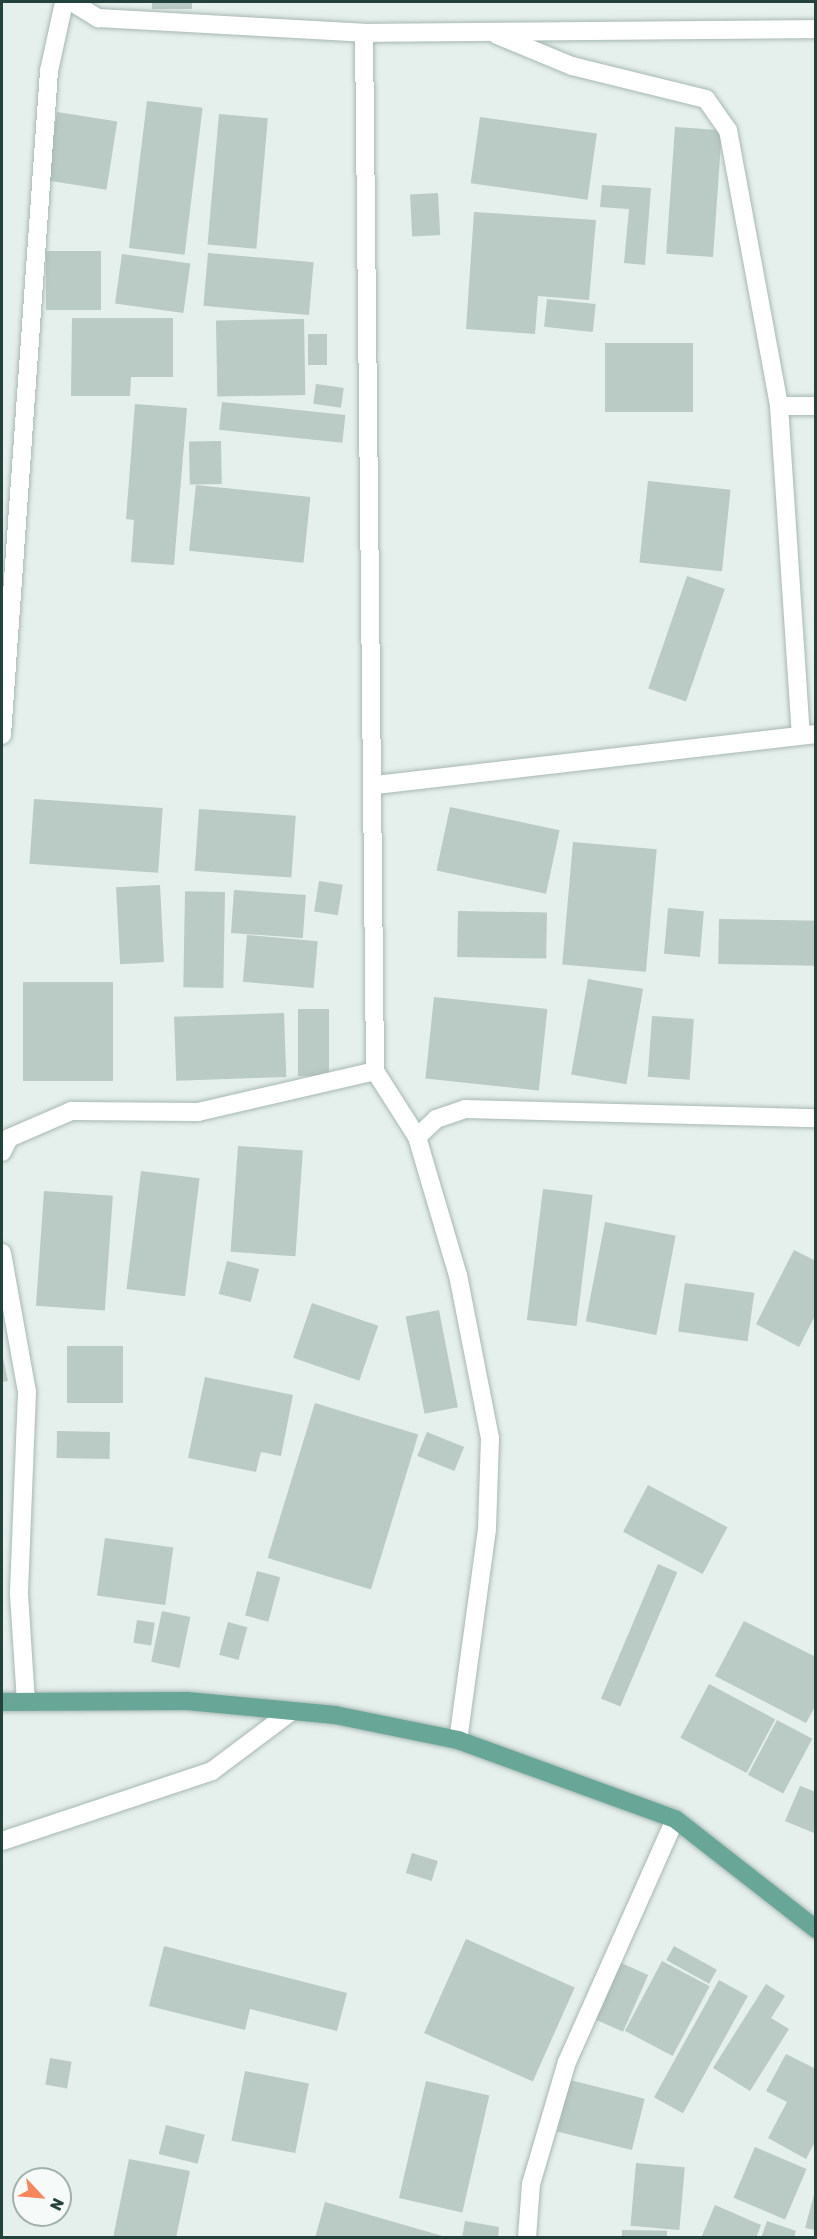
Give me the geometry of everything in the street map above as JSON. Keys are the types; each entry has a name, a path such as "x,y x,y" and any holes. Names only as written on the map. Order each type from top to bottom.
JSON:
{"main road":[{"path":"2,1702 187,1701 292,1711 458,1740 675,1819 816,1929"}],"street":[{"path":"2,735 49,70 64,2"},
{"path":"72,2 98,18 364,33 497,35 816,29"},
{"path":"364,33 376,785 375,1071 417,1137 459,1275 490,1438 487,1529 458,1740"},
{"path":"376,785 808,733 779,406 728,130 720,113 706,99 572,66 497,35"},
{"path":"779,406 816,406"},
{"path":"2,1152 9,1138 71,1111 198,1112 375,1071"},
{"path":"417,1137 436,1119 465,1109 816,1118"},
{"path":"2,1253 27,1392 19,1594 26,1701"},
{"path":"2,1841 212,1771 292,1711"},
{"path":"527,2238 531,2184 567,2062 675,1819"}],"building":[{"path":"152,2 192,2 192,9 152,9"},
{"path":"147,101 203,108 185,255 129,248"},
{"path":"57,112 117,122 106,190 46,180"},
{"path":"219,114 268,118 256,249 208,245"},
{"path":"480,117 597,133 588,200 471,183"},
{"path":"675,127 722,130 713,257 666,254"},
{"path":"602,185 651,188 645,265 624,263 629,209 600,207"},
{"path":"438,193 440,235 412,236 410,194"},
{"path":"474,212 596,220 589,300 538,296 535,334 466,329"},
{"path":"46,251 101,251 101,310 46,310"},
{"path":"208,253 314,262 309,315 203,306"},
{"path":"122,254 190,264 183,313 115,304"},
{"path":"547,299 596,304 593,332 544,327"},
{"path":"72,318 173,318 173,377 131,377 130,396 71,396"},
{"path":"304,319 305,395 217,397 216,321"},
{"path":"308,334 327,334 327,365 308,365"},
{"path":"605,343 693,343 693,412 605,412"},
{"path":"316,384 344,388 341,408 313,404"},
{"path":"222,402 345,415 342,443 219,430"},
{"path":"135,404 187,408 174,565 131,562 134,520 126,519"},
{"path":"221,441 222,484 190,485 189,442"},
{"path":"648,481 731,490 722,571 639,563"},
{"path":"196,485 310,497 303,563 189,551"},
{"path":"687,576 725,589 686,702 648,689"},
{"path":"34,799 163,808 158,873 29,864"},
{"path":"450,807 560,830 546,894 436,871"},
{"path":"199,809 296,816 291,878 195,871"},
{"path":"573,842 657,849 646,972 562,965"},
{"path":"319,881 343,885 338,915 314,912"},
{"path":"160,885 164,962 120,964 116,887"},
{"path":"234,890 306,895 303,938 231,933"},
{"path":"185,891 225,892 223,988 183,987"},
{"path":"668,908 704,911 700,957 664,954"},
{"path":"458,911 547,913 546,959 457,957"},
{"path":"719,919 816,921 815,966 718,964"},
{"path":"247,935 318,941 314,988 243,982"},
{"path":"588,979 643,989 626,1084 571,1075"},
{"path":"23,982 113,982 113,1081 23,1081"},
{"path":"434,997 547,1009 539,1090 425,1079"},
{"path":"298,1009 329,1009 329,1076 298,1076"},
{"path":"284,1013 286,1077 176,1081 174,1017"},
{"path":"652,1016 694,1019 690,1080 648,1077"},
{"path":"238,1146 303,1151 295,1256 231,1252"},
{"path":"141,1171 200,1178 185,1296 126,1289"},
{"path":"543,1189 593,1195 577,1326 527,1320"},
{"path":"44,1191 113,1196 105,1311 36,1306"},
{"path":"605,1222 676,1236 656,1335 586,1321"},
{"path":"794,1250 816,1261 816,1314 799,1347 756,1324"},
{"path":"227,1261 259,1269 251,1302 219,1294"},
{"path":"685,1283 754,1293 747,1341 678,1332"},
{"path":"312,1303 378,1326 359,1381 293,1358"},
{"path":"439,1310 458,1407 425,1414 406,1316"},
{"path":"67,1346 123,1346 123,1403 67,1403"},
{"path":"2,1353 8,1381 2,1382"},
{"path":"205,1377 293,1395 281,1456 261,1452 256,1472 188,1458"},
{"path":"315,1403 418,1435 371,1589 268,1558"},
{"path":"57,1431 110,1432 110,1459 57,1458"},
{"path":"427,1432 464,1447 454,1471 417,1456"},
{"path":"648,1485 727,1527 703,1574 623,1532"},
{"path":"105,1538 173,1548 165,1605 97,1595"},
{"path":"658,1564 677,1572 620,1707 601,1698"},
{"path":"257,1571 280,1577 268,1622 245,1615"},
{"path":"162,1611 190,1617 180,1668 151,1662"},
{"path":"137,1620 155,1623 151,1646 133,1643"},
{"path":"744,1621 816,1657 816,1705 806,1723 715,1676"},
{"path":"228,1622 247,1627 239,1660 219,1655"},
{"path":"709,1684 775,1719 747,1773 680,1738"},
{"path":"777,1720 812,1739 783,1794 748,1775"},
{"path":"800,1786 816,1792 814,1833 785,1821"},
{"path":"412,1853 438,1861 432,1881 406,1873"},
{"path":"466,1939 575,1987 533,2081 424,2033"},
{"path":"164,1946 347,1993 337,2031 250,2009 245,2030 149,2006"},
{"path":"674,1946 717,1970 709,1984 666,1960"},
{"path":"662,1961 710,1986 673,2056 625,2031"},
{"path":"619,1962 648,1975 623,2032 594,2019"},
{"path":"719,1980 748,1996 683,2113 654,2097"},
{"path":"766,1984 785,1996 771,2018 789,2029 750,2091 713,2068"},
{"path":"786,2054 816,2069 816,2140 806,2159 768,2138 787,2102 766,2091"},
{"path":"50,2058 72,2062 67,2088 45,2085"},
{"path":"245,2071 309,2083 295,2153 231,2141"},
{"path":"570,2080 645,2099 632,2150 557,2131"},
{"path":"426,2081 489,2096 462,2213 399,2198"},
{"path":"166,2125 205,2135 198,2164 159,2154"},
{"path":"755,2147 807,2169 785,2220 734,2198"},
{"path":"129,2159 190,2171 176,2238 113,2238"},
{"path":"636,2163 685,2167 679,2230 631,2226"},
{"path":"816,2191 816,2230 805,2228"},
{"path":"325,2202 446,2237 446,2238 315,2238"},
{"path":"715,2205 761,2225 756,2238 701,2238"},
{"path":"465,2221 499,2227 498,2238 462,2238"},
{"path":"767,2221 796,2231 794,2238 761,2238"},
{"path":"622,2230 667,2231 667,2238 622,2238"}]}
